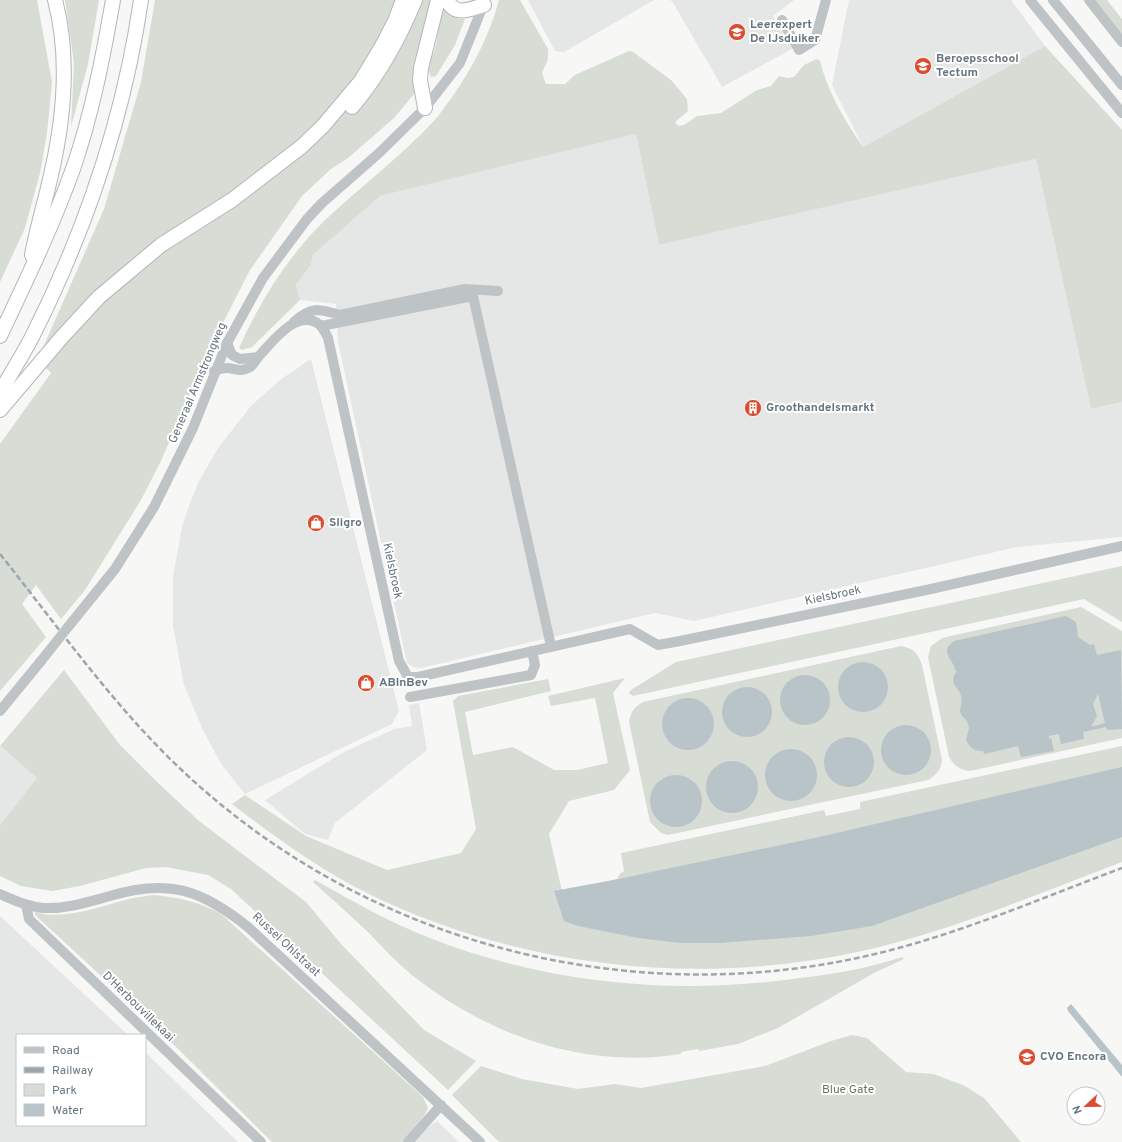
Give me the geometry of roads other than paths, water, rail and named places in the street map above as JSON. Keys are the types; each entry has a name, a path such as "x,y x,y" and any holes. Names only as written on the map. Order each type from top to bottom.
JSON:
{"highway":[{"path":"26,281 51,175 62,106 62,47 55,0"},
{"path":"0,336 53,220 73,168 101,66 113,0"},
{"path":"0,392 32,338 61,276 80,230 116,117 129,64 141,0"},
{"path":"232,200 301,147 342,105 361,81 381,48 395,21 403,0"},
{"path":"0,410 62,337 99,297 161,245 232,200 260,185 299,156 348,113 368,88 390,54 415,0"},
{"path":"425,108 420,80 421,68 438,0"},
{"path":"447,0 455,10 462,11 485,2"}],"street":[{"path":"782,20 799,50 815,40 826,0"},
{"path":"1030,0 1122,113"},
{"path":"1053,0 1122,85"},
{"path":"1089,0 1122,42"},
{"name":"Generaal Armstrongweg","path":"0,711 115,569 154,507 193,428 214,371 227,342 263,278 307,219 425,108 460,63 485,2"},
{"path":"232,355 220,359 227,367 234,370 242,370 251,366 286,328 305,311 323,310 340,315 465,289 498,291"},
{"path":"465,289 474,296 551,646"},
{"path":"286,328 298,321 305,320 321,326 474,296"},
{"path":"321,326 323,310"},
{"name":"Kielsbroek","path":"321,326 328,338 397,655 405,675 408,677 418,677 630,629 658,645 680,641 931,589 1122,546"},
{"path":"227,342 232,355 240,359 258,357"},
{"path":"214,371 227,367"},
{"path":"410,697 531,675 535,665 532,651"},
{"name":"Russel Ohlstraat","path":"26,905 44,908 63,908 128,890 152,887 170,888 204,897 225,908 248,927 442,1105 480,1142"},
{"path":"0,894 26,905"},
{"name":"D'Herbouvillekaai","path":"26,905 29,919 261,1142"},
{"path":"408,1142 442,1105"}],"water":[{"path":"1066,616 1076,622 1078,637 1090,645 1094,644 1097,655 1121,650 1122,729 1107,730 1106,727 1083,732 1084,739 1061,744 1059,734 1049,736 1049,739 1051,738 1054,751 1021,757 1018,746 984,754 983,751 975,750 966,740 969,728 967,721 960,711 962,700 960,693 953,682 954,675 957,671 955,670 947,653 949,645 954,641","holes":["1098,694 1105,723 1091,727 1097,716 1093,704"]},
{"path":"858,662 868,662 881,669 888,682 888,692 881,705 868,712 858,712 849,708 842,701 838,692 838,682 842,673 849,666"},
{"path":"800,675 810,675 823,682 830,695 830,705 823,718 810,725 800,725 791,721 784,714 780,705 780,695 784,686 791,679"},
{"path":"742,687 752,687 765,694 772,707 772,717 765,730 752,737 742,737 733,733 726,726 722,717 722,707 726,698 733,691"},
{"path":"688,698 698,700 706,706 712,714 714,724 712,734 706,742 698,748 688,750 678,748 670,742 664,734 662,724 664,714 670,706 678,700"},
{"path":"901,725 911,725 924,732 931,745 931,755 924,768 911,775 901,775 892,771 885,764 881,755 881,745 885,736 892,729"},
{"path":"844,737 854,737 867,744 874,757 874,767 867,780 854,787 844,787 835,783 828,776 824,767 824,757 828,748 835,741"},
{"path":"791,749 801,751 809,757 815,765 817,775 815,785 809,793 801,799 791,801 781,799 773,793 767,785 765,775 767,765 773,757 781,751"},
{"path":"732,761 742,763 750,769 756,777 758,787 756,797 750,805 742,811 732,813 722,811 714,805 708,797 706,787 708,777 714,769 722,763"},
{"path":"1122,767 1122,837 872,926 811,936 720,943 680,943 638,938 578,926 564,921 554,891 819,837"},
{"path":"676,775 686,777 694,783 700,791 702,801 700,811 694,819 686,825 676,827 666,825 658,819 652,811 650,801 652,791 658,783 666,777"},
{"path":"1071,1004 1122,1065 1122,1077 1068,1011 1067,1008"}],"railway":[{"path":"0,554 94,674 144,732 198,785 269,841 347,888 428,924 514,951 602,968 691,974 782,970 871,955 903,947 998,916 1122,868"}],"place":[{"name":"Leerexpert De IJsduiker","path":"737,32"},
{"name":"Beroepsschool Tectum","path":"923,66"},
{"name":"Groothandelsmarkt","path":"753,408"},
{"name":"Sligro","path":"316,523"},
{"name":"ABInBev","path":"366,683"},
{"name":"CVO Encora","path":"1027,1057"}],"park label":[{"name":"Blue Gate","path":"848,1090"}]}
